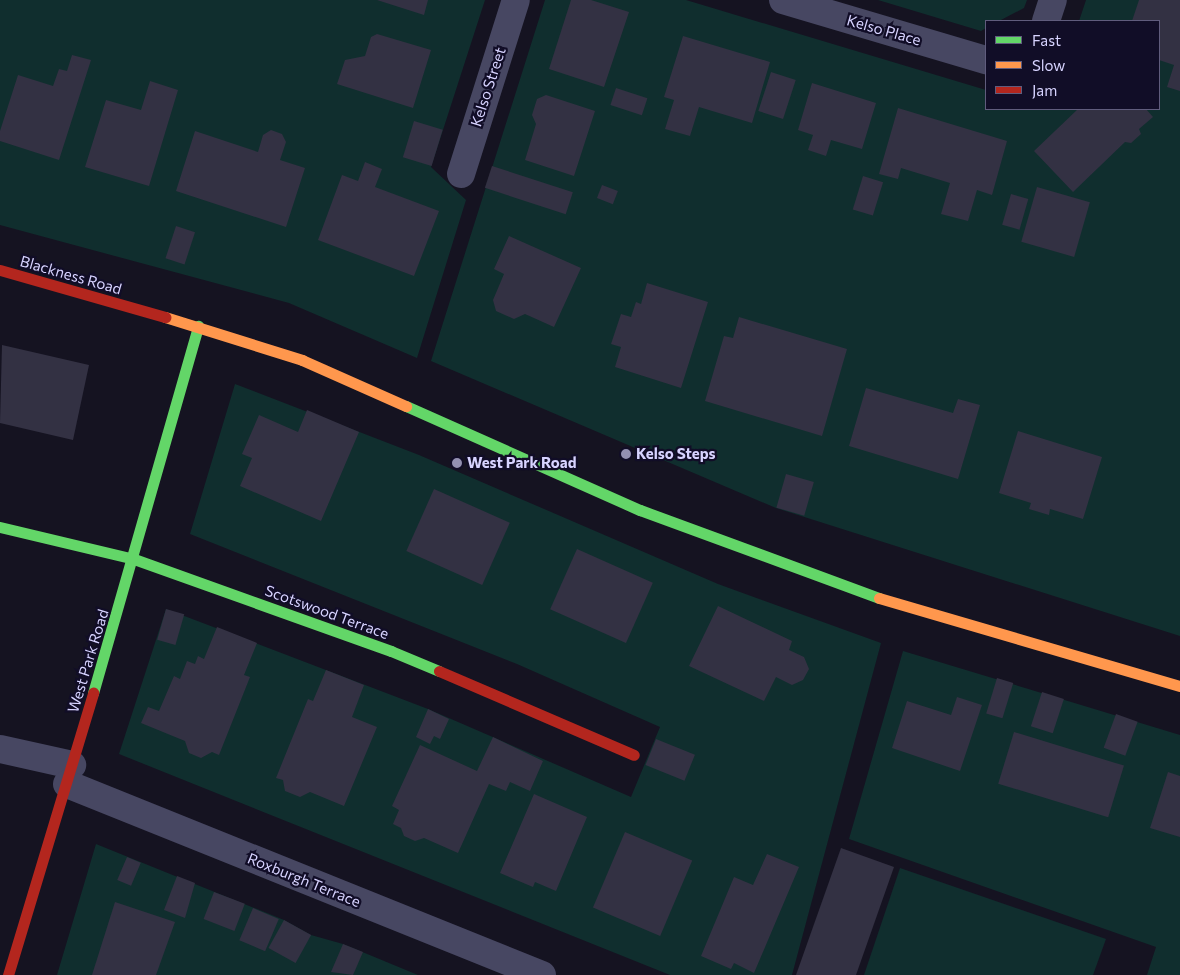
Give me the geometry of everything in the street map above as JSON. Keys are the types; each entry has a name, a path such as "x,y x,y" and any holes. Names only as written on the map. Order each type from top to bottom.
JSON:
{"street":[{"name":"Kelso Street","path":"461,174 516,0"},
{"name":"Kelso Place","path":"783,0 985,60"},
{"path":"1046,20 1054,0"},
{"name":"Blackness Road","path":"0,270 198,326 302,360 640,510 743,550 900,605 1180,686"},
{"name":"West Park Road","path":"8,975 134,559 198,326"},
{"name":"Scotswood Terrace","path":"0,527 134,559 391,651 634,755"},
{"name":"Roxburgh Terrace","path":"0,748 69,775 542,975"}],"green space":[{"path":"0,0 485,0 431,167 466,200 417,358 289,303 0,225"},
{"path":"545,0 686,0 985,90 985,110 1160,110 1160,20 1079,20 1086,0 1180,0 1180,636 776,508 431,361"},
{"path":"878,0 1027,0 1024,8 1001,20 985,20 985,29 981,31"},
{"path":"235,384 419,455 718,584 881,643 792,975 670,975 119,754 166,609 428,709 631,797 660,727 517,664 190,534"},
{"path":"903,651 1180,735 1180,975 1147,975 1156,947 849,839"},
{"path":"96,844 284,920 311,935 343,944 418,975 57,975"},
{"path":"900,868 1106,939 1093,975 864,975"}],"building":[{"path":"377,0 428,0 424,15"},
{"path":"571,0 591,0 629,12 604,87 549,69"},
{"path":"1139,0 1180,0 1180,91 1167,87 1174,65 1160,60 1160,20 1132,20"},
{"path":"377,34 431,50 413,108 337,84 345,60 365,56 371,37"},
{"path":"683,36 770,62 752,123 699,107 690,136 665,129 674,100 664,97"},
{"path":"72,55 91,60 59,160 0,141 0,131 18,75 53,86 59,69 67,71"},
{"path":"771,72 796,80 783,119 758,111"},
{"path":"150,81 178,90 149,186 85,167 106,100 141,110"},
{"path":"812,83 876,103 862,149 831,140 826,156 808,150 813,135 798,130"},
{"path":"616,88 647,98 642,115 610,105"},
{"path":"546,95 595,111 574,176 525,160 536,124 532,115 537,99"},
{"path":"898,108 1007,141 992,195 977,190 968,221 941,214 950,183 901,168 898,179 879,174"},
{"path":"1077,110 1147,110 1153,117 1139,129 1141,134 1131,143 1125,142 1073,192 1034,151"},
{"path":"414,121 443,130 432,166 403,157"},
{"path":"271,130 282,134 286,142 280,160 305,168 286,227 176,191 195,131 258,152 263,135"},
{"path":"365,162 382,169 375,187 439,211 414,276 318,240 342,175 358,181"},
{"path":"492,166 573,192 566,214 485,188"},
{"path":"863,176 883,182 873,216 853,209"},
{"path":"602,185 618,191 613,204 597,198"},
{"path":"1037,187 1090,202 1074,257 1021,242"},
{"path":"1011,194 1028,199 1019,230 1002,225"},
{"path":"176,226 195,232 185,265 165,258"},
{"path":"509,236 581,268 554,327 525,314 514,319 496,311 493,300 504,274 494,269"},
{"path":"647,283 708,302 681,388 615,367 621,347 611,344 621,314 631,317 636,302 641,304"},
{"path":"739,317 847,349 822,436 705,401 724,336 733,338"},
{"path":"2,345 89,365 73,440 0,423"},
{"path":"866,388 953,413 958,399 980,405 958,479 849,446"},
{"path":"307,410 359,432 321,521 240,486 252,458 242,454 259,415 298,432"},
{"path":"1018,431 1102,457 1083,519 1050,509 1049,515 1029,509 1031,503 999,493"},
{"path":"786,474 814,482 804,516 776,508"},
{"path":"434,489 510,523 482,585 406,551"},
{"path":"577,549 653,583 626,643 550,609"},
{"path":"718,606 792,641 789,650 804,657 809,669 803,680 792,685 776,677 764,701 689,666"},
{"path":"166,609 184,614 175,645 157,640"},
{"path":"217,627 257,643 244,675 250,677 219,755 212,752 201,758 189,753 185,741 141,723 148,707 159,711 174,676 180,679 187,661 195,664 198,656 204,659"},
{"path":"326,670 364,685 352,717 377,727 344,806 310,792 300,797 285,791 283,780 276,778 308,699 313,701"},
{"path":"997,678 1013,683 1002,718 986,713"},
{"path":"1042,692 1064,699 1053,733 1031,726"},
{"path":"957,697 982,705 960,771 892,748 907,701 951,715"},
{"path":"428,709 449,719 440,739 434,736 430,744 416,737"},
{"path":"1116,714 1138,722 1125,756 1104,748"},
{"path":"1014,732 1124,766 1108,817 998,784"},
{"path":"493,737 543,761 530,791 510,782 506,791 489,784 458,853 424,838 415,841 404,836 401,828 393,824 399,810 392,806 420,745 477,771"},
{"path":"656,739 695,755 684,781 646,765"},
{"path":"1168,772 1180,776 1180,837 1150,828"},
{"path":"534,794 587,817 556,891 535,882 533,887 500,873"},
{"path":"625,832 692,861 660,936 593,907"},
{"path":"841,848 894,867 856,975 796,975"},
{"path":"767,854 799,867 754,973 734,963 731,969 701,956 734,877 753,885"},
{"path":"127,857 141,863 131,886 117,880"},
{"path":"177,876 195,883 185,918 164,910"},
{"path":"214,892 245,904 234,931 204,919"},
{"path":"115,902 175,922 156,975 92,975"},
{"path":"253,908 279,919 265,951 239,940"},
{"path":"284,920 311,935 296,963 268,948"},
{"path":"343,944 363,952 353,975 331,972"}],"traffic: fast":[{"path":"93,693 198,326"},
{"path":"406,406 640,510 879,598"},
{"path":"0,527 134,559 391,651 439,671"}],"traffic: slow":[{"path":"165,317 302,360 406,406"},
{"path":"879,598 1180,686"}],"traffic: jam":[{"path":"0,270 165,317"},
{"path":"439,671 634,755"},
{"path":"8,975 93,693"}],"place":[{"name":"Kelso Steps","path":"626,454"},
{"name":"West Park Road","path":"457,463"}]}
